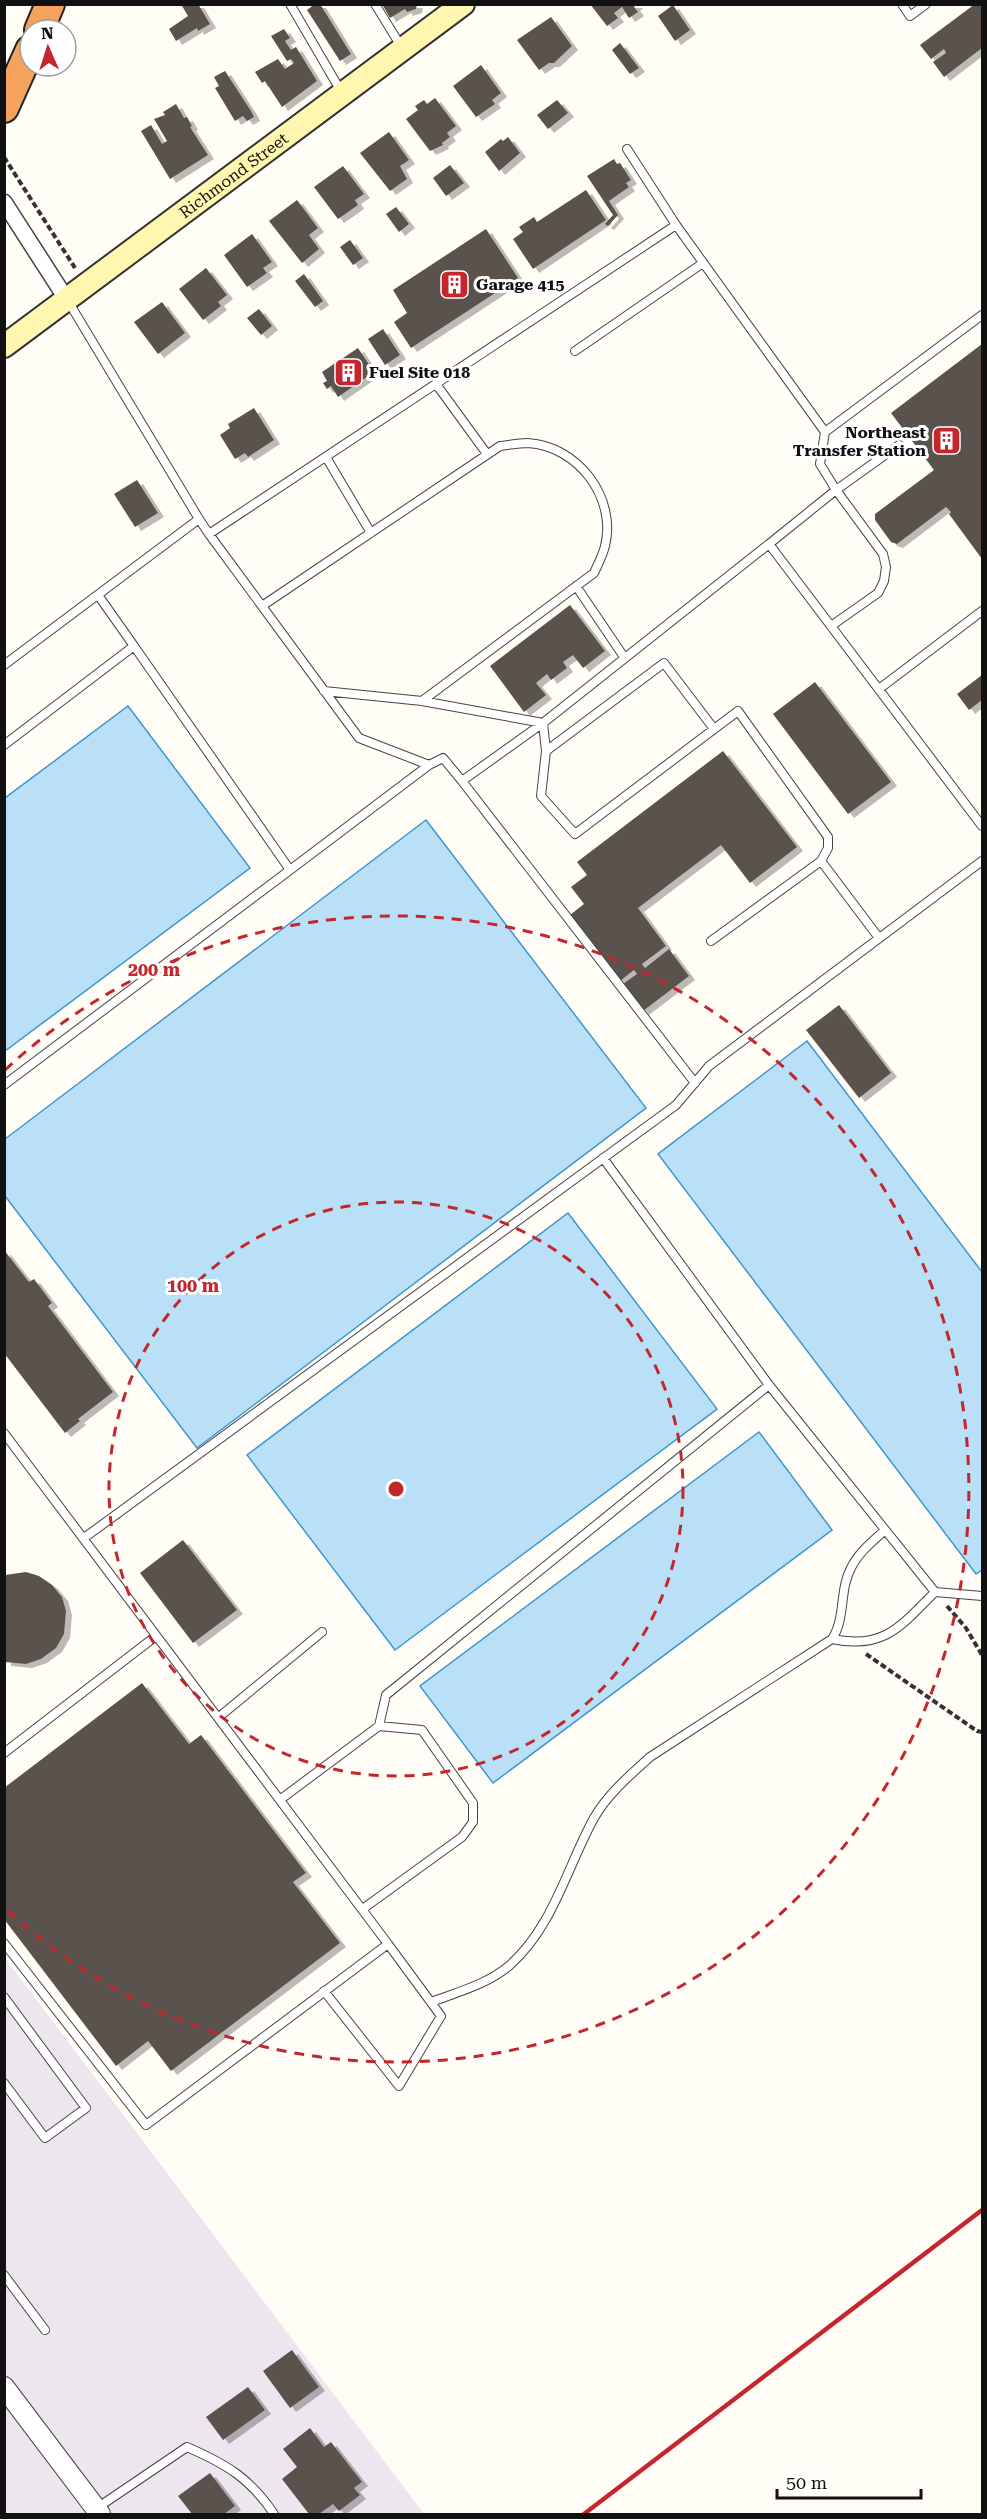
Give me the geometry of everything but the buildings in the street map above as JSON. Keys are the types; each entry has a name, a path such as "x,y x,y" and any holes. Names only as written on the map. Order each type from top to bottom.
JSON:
{"highway":[{"path":"44,18 50,4"},
{"path":"4,108 18,77"}],"main road":[{"name":"Richmond Street","path":"4,346 463,4"}],"street":[{"path":"4,202 67,300"},
{"path":"4,2387 98,2512"}],"lane":[{"path":"290,4 343,94"},
{"path":"375,4 402,50"},
{"path":"902,4 910,16 926,4"},
{"path":"627,149 676,225 825,432"},
{"path":"209,534 676,225"},
{"path":"575,351 703,263"},
{"path":"67,300 199,519 359,738 429,765"},
{"path":"831,626 878,593 884,581 886,567 883,554 836,490 820,464 825,432 982,315"},
{"path":"436,384 487,454"},
{"path":"262,606 500,446 529,443 557,450 581,466 598,489 607,517 605,546 594,573 422,701"},
{"path":"462,781 543,723 836,490 899,445"},
{"path":"326,457 371,533"},
{"path":"4,664 199,519"},
{"path":"769,544 982,826"},
{"path":"576,586 624,657"},
{"path":"98,595 290,870"},
{"path":"879,689 982,610"},
{"path":"4,745 134,646"},
{"path":"546,751 664,663 714,729"},
{"path":"324,691 422,701 543,723"},
{"path":"543,723 546,751 540,795 575,834 738,711 828,837 828,848 821,861 711,941"},
{"path":"4,1085 429,765 443,758 694,1083"},
{"path":"821,861 879,938"},
{"path":"84,1538 676,1105 709,1066 982,861"},
{"path":"603,1158 770,1384 935,1592 982,1596"},
{"path":"281,1799 379,1726 386,1695 770,1384"},
{"path":"4,1433 363,1908 441,2016 399,2086 324,1991"},
{"path":"431,2002 491,1979 510,1965 526,1947 551,1911 595,1816 626,1778 650,1757 832,1639 840,1622 845,1584 850,1568 858,1556 885,1530"},
{"path":"832,1639 848,1643 886,1636 899,1628 935,1592"},
{"path":"219,1717 322,1632"},
{"path":"4,1753 156,1636"},
{"path":"363,1908 462,1837 468,1830 474,1812 473,1803 422,1730 379,1726"},
{"path":"4,1943 146,2125 388,1944"},
{"path":"4,1997 87,2108 45,2138 4,2083"},
{"path":"4,2275 45,2330"},
{"path":"98,2512 187,2447 221,2462 244,2477 274,2514"}],"path":[{"path":"4,157 77,271"},
{"path":"935,1592 966,1628 982,1655"},
{"path":"848,1643 882,1664 977,1731 982,1732"}],"shaded area":[{"path":"5,1958 424,2514 5,2514"}],"water":[{"path":"128,706 250,868 5,1051 5,798"},
{"path":"426,820 646,1108 197,1448 5,1196 5,1139"},
{"path":"807,1041 982,1272 982,1570 976,1574 658,1154"},
{"path":"568,1213 717,1409 395,1650 247,1455"},
{"path":"759,1432 832,1530 493,1783 420,1686"}],"railway":[{"path":"584,2514 982,2210"}],"place":[{"name":"Garage 415","path":"455,284"},
{"name":"Fuel Site 018","path":"348,372"},
{"name":"Northeast Transfer Station","path":"947,441"}]}
